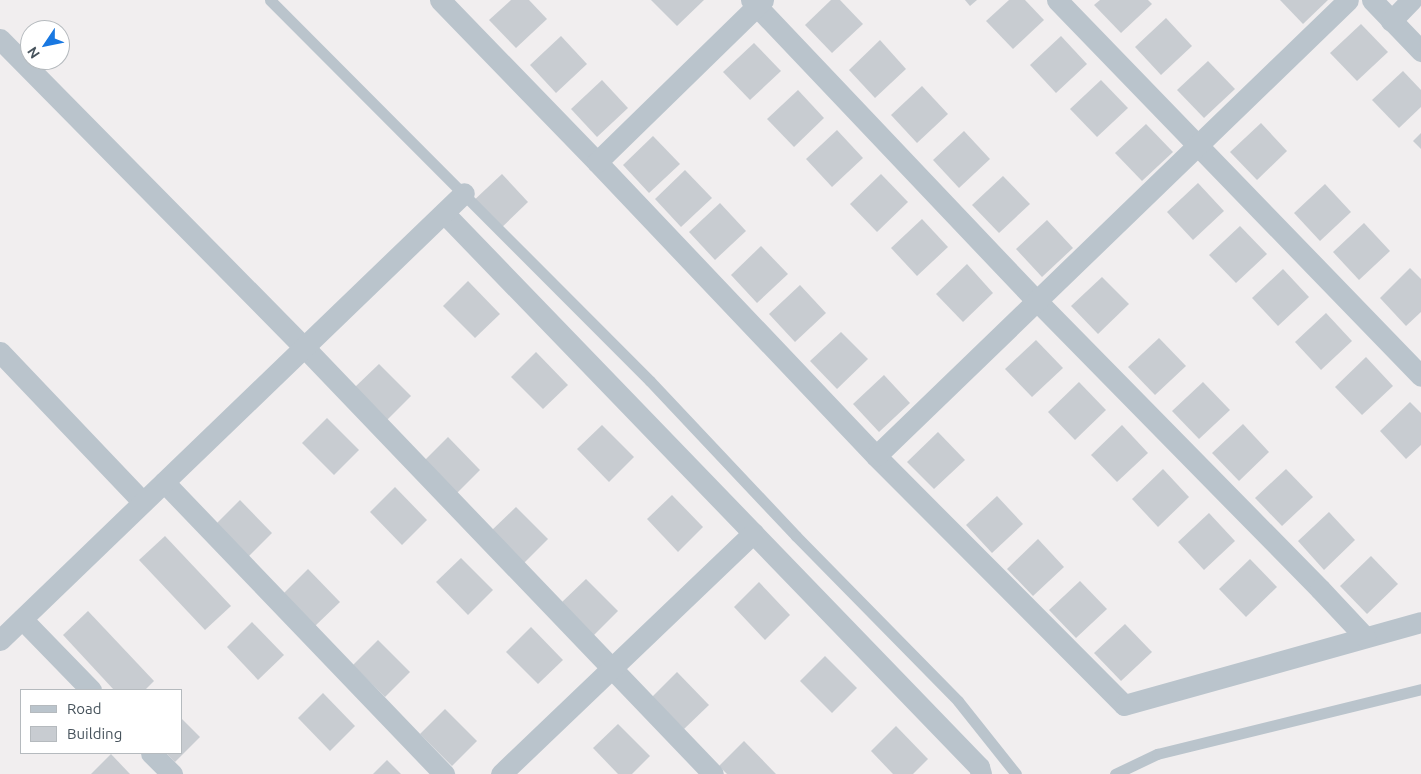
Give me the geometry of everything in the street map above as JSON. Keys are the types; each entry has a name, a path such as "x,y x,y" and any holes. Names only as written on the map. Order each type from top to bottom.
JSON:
{"street":[{"path":"440,0 597,162 876,456 1124,705 1421,622"},
{"path":"1057,0 1197,147 1421,376"},
{"path":"876,456 1348,0"},
{"path":"1372,0 1421,51"},
{"path":"1392,21 1411,0"},
{"path":"597,162 757,2 1036,301 1320,589 1365,638"},
{"path":"0,39 304,347 712,774"},
{"path":"0,640 464,193"},
{"path":"444,213 979,767 981,774"},
{"path":"0,352 144,502"},
{"path":"164,482 444,774"},
{"path":"501,774 753,534"},
{"path":"22,619 90,689"},
{"path":"152,754 172,774"}],"lane":[{"path":"270,0 464,193 567,300 650,381 796,536 958,701 1016,774"},
{"path":"1115,774 1157,754 1421,689"}],"building":[{"path":"511,0 529,0 547,19 516,48 489,20"},
{"path":"651,0 704,0 677,26"},
{"path":"831,0 840,0 863,24 832,53 805,25"},
{"path":"965,0 977,0 970,6"},
{"path":"1009,0 1025,0 1044,20 1013,49 986,21"},
{"path":"1100,0 1148,0 1152,4 1121,33 1094,5"},
{"path":"1280,0 1328,0 1303,24"},
{"path":"1166,18 1192,46 1161,75 1135,47"},
{"path":"1361,24 1388,52 1357,81 1330,53"},
{"path":"561,36 587,64 556,93 530,65"},
{"path":"1061,36 1087,64 1056,93 1030,65"},
{"path":"880,40 906,69 875,98 849,70"},
{"path":"754,43 781,71 750,100 723,72"},
{"path":"1208,61 1235,89 1204,118 1177,90"},
{"path":"1403,71 1421,90 1421,107 1399,128 1372,100"},
{"path":"602,80 628,108 597,137 571,109"},
{"path":"1101,80 1128,108 1097,137 1070,109"},
{"path":"922,86 948,114 917,143 891,115"},
{"path":"798,90 824,118 794,147 767,119"},
{"path":"1261,123 1287,151 1257,180 1230,152"},
{"path":"1146,124 1173,152 1142,181 1115,153"},
{"path":"837,130 863,158 832,187 806,159"},
{"path":"964,131 990,159 959,188 933,160"},
{"path":"1421,133 1421,149 1413,141"},
{"path":"653,136 680,164 649,193 623,165"},
{"path":"685,170 712,198 681,227 655,199"},
{"path":"502,174 528,202 498,231 471,203"},
{"path":"881,174 908,202 877,232 850,204"},
{"path":"1003,176 1030,204 999,233 972,205"},
{"path":"1198,183 1224,211 1193,240 1167,212"},
{"path":"1325,184 1351,212 1320,241 1294,213"},
{"path":"720,203 746,231 715,260 689,232"},
{"path":"922,219 948,247 917,276 891,248"},
{"path":"1047,220 1073,248 1042,277 1016,249"},
{"path":"1364,223 1390,251 1359,280 1333,252"},
{"path":"1240,226 1267,254 1236,283 1209,255"},
{"path":"761,246 788,274 757,303 731,275"},
{"path":"967,264 993,293 963,322 936,294"},
{"path":"1410,268 1421,279 1421,312 1406,326 1380,298"},
{"path":"1283,269 1309,297 1278,326 1252,298"},
{"path":"1102,277 1129,304 1098,334 1071,306"},
{"path":"468,281 500,314 475,338 443,306"},
{"path":"800,285 826,313 795,342 769,314"},
{"path":"1326,313 1352,341 1321,370 1295,342"},
{"path":"841,332 868,359 837,389 810,361"},
{"path":"1159,338 1186,366 1155,395 1128,367"},
{"path":"1036,340 1063,368 1032,397 1005,369"},
{"path":"536,352 568,385 543,409 511,377"},
{"path":"1366,357 1393,386 1362,415 1335,387"},
{"path":"379,364 411,396 386,421 354,388"},
{"path":"884,375 910,403 879,432 853,404"},
{"path":"1079,382 1106,410 1075,440 1048,412"},
{"path":"1203,382 1230,410 1199,439 1172,411"},
{"path":"1410,402 1421,413 1421,445 1406,459 1380,431"},
{"path":"327,418 359,450 334,475 302,443"},
{"path":"1243,424 1269,452 1239,481 1212,453"},
{"path":"602,425 634,457 609,482 577,449"},
{"path":"1122,425 1148,453 1117,482 1091,455"},
{"path":"938,432 965,460 934,489 907,462"},
{"path":"448,437 480,470 455,495 423,462"},
{"path":"1163,469 1189,497 1158,527 1132,499"},
{"path":"1286,469 1313,497 1282,526 1255,498"},
{"path":"395,487 427,520 402,545 370,512"},
{"path":"672,495 703,527 678,552 647,519"},
{"path":"997,496 1023,524 992,553 966,525"},
{"path":"240,500 272,533 247,558 215,525"},
{"path":"516,507 548,539 523,564 491,531"},
{"path":"1329,512 1355,540 1324,570 1298,541"},
{"path":"1209,513 1235,541 1204,570 1178,542"},
{"path":"165,536 231,606 205,630 139,560"},
{"path":"1038,539 1064,567 1033,596 1007,569"},
{"path":"1371,556 1398,584 1367,614 1340,586"},
{"path":"461,558 493,590 468,615 436,582"},
{"path":"1250,559 1277,587 1246,617 1219,589"},
{"path":"308,569 340,602 315,626 283,594"},
{"path":"586,579 618,611 593,636 561,603"},
{"path":"1080,581 1107,609 1076,638 1049,610"},
{"path":"759,582 790,615 765,640 734,607"},
{"path":"88,611 154,681 146,689 113,689 63,635"},
{"path":"252,622 284,655 258,680 227,647"},
{"path":"1125,624 1152,652 1121,681 1094,653"},
{"path":"531,627 563,660 538,684 506,652"},
{"path":"378,640 410,672 385,697 353,665"},
{"path":"825,656 857,688 832,713 800,681"},
{"path":"677,672 709,705 684,729 652,697"},
{"path":"323,693 355,726 330,751 298,718"},
{"path":"445,709 477,741 452,766 420,734"},
{"path":"182,719 200,737 175,762 167,754 182,754"},
{"path":"618,724 650,756 632,774 618,774 593,748"},
{"path":"896,726 928,759 913,774 893,774 871,751"},
{"path":"744,741 776,774 727,774 719,766"},
{"path":"111,754 130,774 91,774"},
{"path":"387,760 401,774 373,774"}]}
